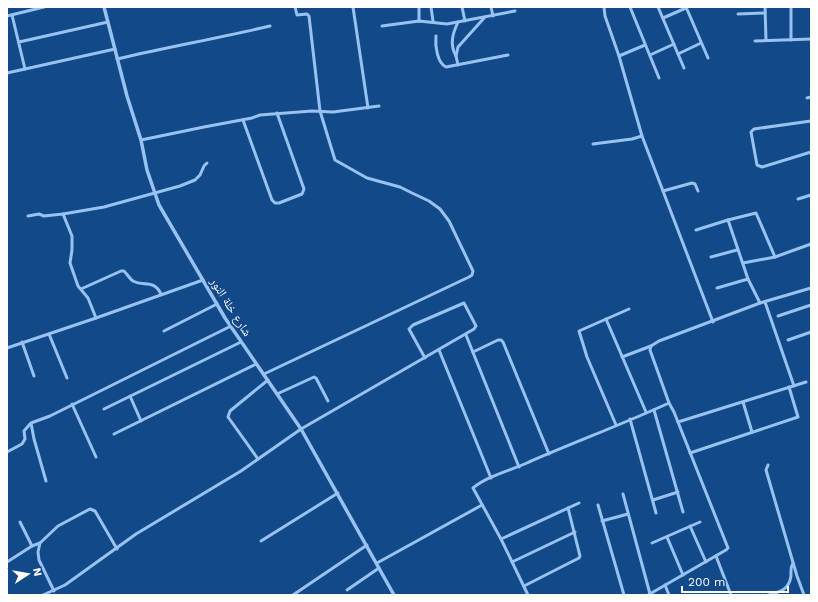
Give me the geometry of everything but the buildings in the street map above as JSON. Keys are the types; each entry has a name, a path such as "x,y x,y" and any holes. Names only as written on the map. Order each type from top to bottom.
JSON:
{"street":[{"path":"7,16 44,7"},
{"name":"شارع خلة النور","path":"104,7 117,60 141,140 147,170 159,205 241,342 301,429 394,595"},
{"path":"264,374 472,275 472,271 449,221 440,209 429,201 400,187 367,178 335,160 320,111 309,16 307,14 297,16 294,7"},
{"path":"353,7 368,108"},
{"path":"419,7 419,21"},
{"path":"431,7 433,21"},
{"path":"462,7 465,21"},
{"path":"491,7 492,16"},
{"path":"604,7 605,16 619,56 642,136 712,322"},
{"path":"630,7 659,78"},
{"path":"658,7 684,68"},
{"path":"663,18 686,7 708,58"},
{"path":"765,7 766,40"},
{"path":"791,7 791,40"},
{"path":"382,26 419,21 433,21 440,24 458,22 515,11"},
{"path":"738,14 765,13"},
{"path":"12,15 25,69"},
{"path":"456,56 458,46 485,17"},
{"path":"19,42 108,22"},
{"path":"458,22 452,34 451,43 458,65"},
{"path":"117,60 180,44 270,26"},
{"path":"436,36 439,56 443,66 446,67 508,56"},
{"path":"755,41 811,39"},
{"path":"678,54 701,43"},
{"path":"650,55 674,44"},
{"path":"619,56 645,45"},
{"path":"7,73 115,49"},
{"path":"141,140 243,120 260,115 320,111 333,112 378,106"},
{"path":"243,120 272,200 275,203 279,203 302,194 304,190 277,114"},
{"path":"811,121 754,129 751,132 757,165 759,167 811,152"},
{"path":"593,144 632,139 642,136"},
{"path":"28,216 38,214 44,216 63,214 104,207 180,186 196,180 207,163"},
{"path":"663,192 692,182 695,184 698,191"},
{"path":"798,199 811,195"},
{"path":"696,230 756,213 775,257"},
{"path":"63,214 72,236 70,263 78,286 88,298 96,318"},
{"path":"728,220 748,279 760,303"},
{"path":"743,264 775,257 811,244"},
{"path":"710,257 737,250"},
{"path":"81,289 124,271 134,281 155,286 159,289 161,294"},
{"path":"717,288 748,279"},
{"path":"7,348 203,280"},
{"path":"622,358 651,346 659,341 760,303 811,288"},
{"path":"765,302 794,386"},
{"path":"43,595 65,585 154,523 235,474 301,429 466,335 476,326 464,303 413,325 409,329 425,358"},
{"path":"164,331 217,304"},
{"path":"778,316 811,306"},
{"path":"616,425 587,357 579,331 629,310"},
{"path":"606,319 646,412"},
{"path":"7,452 22,444 24,439 24,431 32,422 50,416 231,326"},
{"path":"788,340 811,332"},
{"path":"49,334 67,378"},
{"path":"466,335 519,466"},
{"path":"473,352 498,340 503,342 549,454"},
{"path":"22,342 34,376"},
{"path":"104,409 241,342"},
{"path":"623,494 649,594 728,548 669,403 653,360 650,350 651,346"},
{"path":"439,350 491,478"},
{"path":"114,434 256,364"},
{"path":"277,394 314,377 328,400"},
{"path":"258,459 228,417 230,411 268,380"},
{"path":"678,422 806,382"},
{"path":"690,453 798,417 789,387"},
{"path":"130,396 142,421"},
{"path":"743,402 752,432"},
{"path":"528,595 473,488 491,478 669,403"},
{"path":"72,404 96,457"},
{"path":"654,410 683,512"},
{"path":"630,419 656,513"},
{"path":"30,424 46,481"},
{"path":"768,465 766,470 793,563 804,595"},
{"path":"653,500 678,492"},
{"path":"261,541 338,493"},
{"path":"500,538 578,503"},
{"path":"377,563 482,505"},
{"path":"598,505 624,595"},
{"path":"524,586 579,558 580,556 575,532 568,508"},
{"path":"7,562 40,542 58,526 88,509 95,511 116,549"},
{"path":"602,521 628,514"},
{"path":"20,522 32,546"},
{"path":"652,543 700,522"},
{"path":"690,526 706,562"},
{"path":"512,562 575,532"},
{"path":"667,537 683,575"},
{"path":"40,542 38,552 39,560 54,591"},
{"path":"293,595 367,545"},
{"path":"716,556 731,595"},
{"path":"768,595 786,588 790,579 790,568 793,563"},
{"path":"347,590 379,568"},
{"path":"665,585 669,595"}]}
